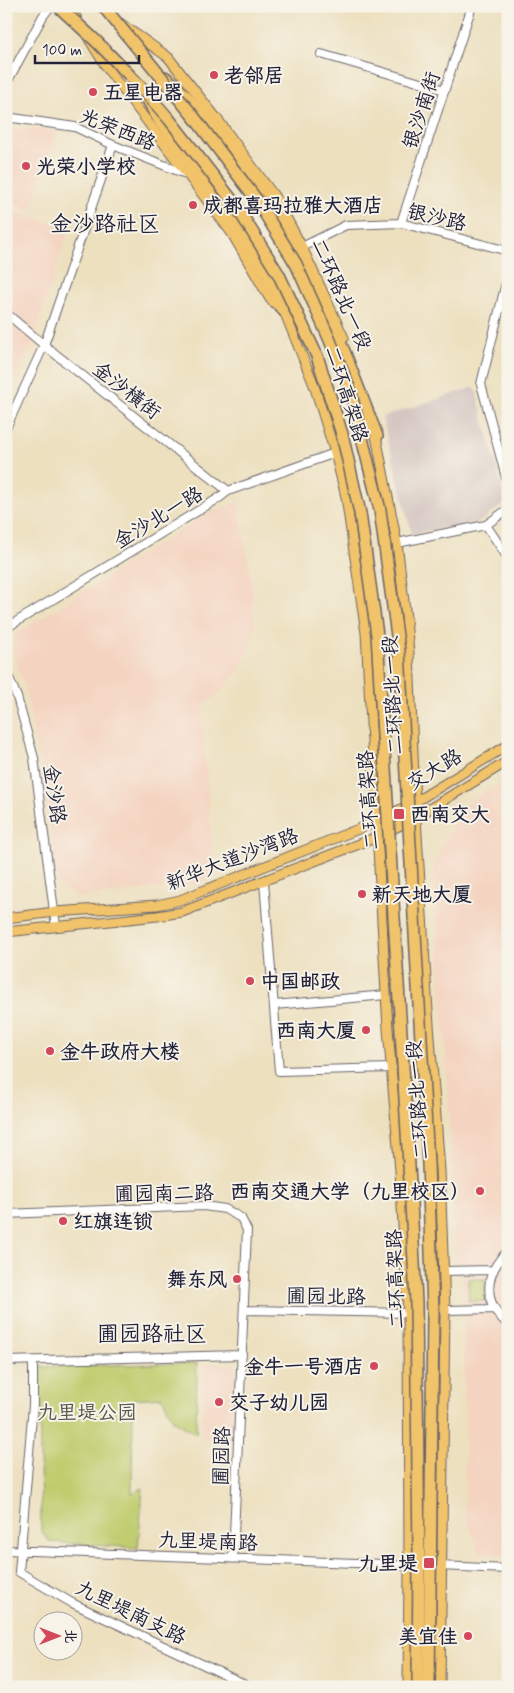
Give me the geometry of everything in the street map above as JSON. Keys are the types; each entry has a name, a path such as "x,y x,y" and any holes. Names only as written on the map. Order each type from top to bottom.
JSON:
{"highway":[{"name":"二环高架路","path":"58,6 97,42 169,119 235,204 279,275 317,356 342,434 360,513 376,635 416,1302 419,1555 418,1687"},
{"name":"二环高架路","path":"103,6 194,117 256,199 296,264 350,390 380,510 399,651 428,1163 433,1312 429,1687"},
{"path":"155,69 182,92 202,113 245,170 286,230 344,351 377,436"},
{"path":"140,86 159,120 239,230 262,266 284,310"}],"main road":[{"name":"二环路北一段","path":"69,6 109,71 231,232 270,299 284,310 314,385 335,452 346,497 366,633 386,995 400,1171 408,1314 408,1687"},
{"name":"二环路北一段","path":"98,6 168,57 218,120 277,200 302,247 350,352 368,402 377,436 398,543 409,654 415,802 440,1170 445,1271 443,1566 440,1687"},
{"name":"交大路","path":"376,822 415,802 508,745"},
{"name":"交大路","path":"377,837 416,817 508,760"},
{"name":"新华大道沙湾路","path":"6,918 55,912 157,905 180,900 376,822"},
{"name":"新华大道沙湾路","path":"6,932 182,912 377,837"}],"street":[{"name":"银沙南街","path":"401,223 472,6"},
{"path":"6,84 47,8"},
{"path":"321,54 445,90"},
{"name":"光荣西路","path":"6,117 75,127 113,145 186,174"},
{"path":"6,428 44,345 113,145"},
{"name":"银沙路","path":"302,247 346,225 401,223 508,251"},
{"path":"508,275 481,384 508,485"},
{"name":"金沙横街","path":"6,313 228,491"},
{"name":"金沙北一路","path":"6,628 228,491 335,452"},
{"path":"398,543 486,525 508,509"},
{"path":"486,525 508,558"},
{"name":"金沙路","path":"6,670 24,720 34,758 56,926"},
{"path":"264,882 279,1070 392,1068"},
{"path":"274,1004 386,995"},
{"name":"圃园南二路","path":"6,1214 204,1206 225,1209 241,1218 247,1230 242,1355"},
{"path":"508,1251 498,1260 493,1270 489,1290 495,1310 500,1318 508,1324"},
{"path":"445,1271 493,1270"},
{"name":"圃园北路","path":"244,1310 408,1314"},
{"path":"445,1310 495,1310"},
{"path":"6,1362 242,1355"},
{"name":"圃园路","path":"233,1559 242,1355"},
{"path":"20,1550 33,1405 33,1361"},
{"name":"九里堤南路","path":"6,1550 383,1564 409,1567 443,1566 508,1569"},
{"name":"九里堤南支路","path":"20,1550 19,1572 72,1603 250,1687"}],"shaded area":[{"name":"光荣小学校","path":"6,128 56,131 31,210 6,201"},
{"path":"6,208 69,229 31,347 6,393"},
{"path":"475,387 506,502 480,522 412,534 382,417"},
{"path":"238,503 251,576 255,627 250,646 239,670 216,697 204,704 202,718 214,869 210,880 77,898 59,885 40,766 25,688 12,650 16,634 208,513"},
{"name":"西南交通大学（九里校区）","path":"508,778 508,1555 480,1553 465,1515 464,1309 462,1270 455,1258 450,1124 433,865 463,806"},
{"name":"交子幼儿园","path":"205,1363 236,1365 233,1440 201,1440"}],"green space":[{"path":"468,1279 485,1279 485,1301 469,1301"},
{"name":"九里堤公园","path":"197,1363 196,1434 173,1420 162,1397 133,1399 132,1493 143,1488 138,1548 50,1542 41,1531 39,1367"}],"waterway":[{"path":"6,20 15,6"}],"place":[{"name":"老邻居","path":"214,75"},
{"name":"五星电器","path":"93,92"},
{"name":"光荣小学校","path":"26,166"},
{"name":"成都喜玛拉雅大酒店","path":"193,205"},
{"name":"西南交大","path":"399,814"},
{"name":"新天地大厦","path":"362,894"},
{"name":"中国邮政","path":"250,981"},
{"name":"西南大厦","path":"366,1030"},
{"name":"金牛政府大楼","path":"50,1051"},
{"name":"西南交通大学（九里校区）","path":"480,1191"},
{"name":"红旗连锁","path":"63,1221"},
{"name":"舞东风","path":"237,1279"},
{"name":"金牛一号酒店","path":"374,1366"},
{"name":"交子幼儿园","path":"219,1402"},
{"name":"九里堤","path":"429,1563"},
{"name":"美宜佳","path":"468,1636"}],"district":[{"name":"金沙路社区","path":"105,223"},
{"name":"圃园路社区","path":"152,1333"}]}
